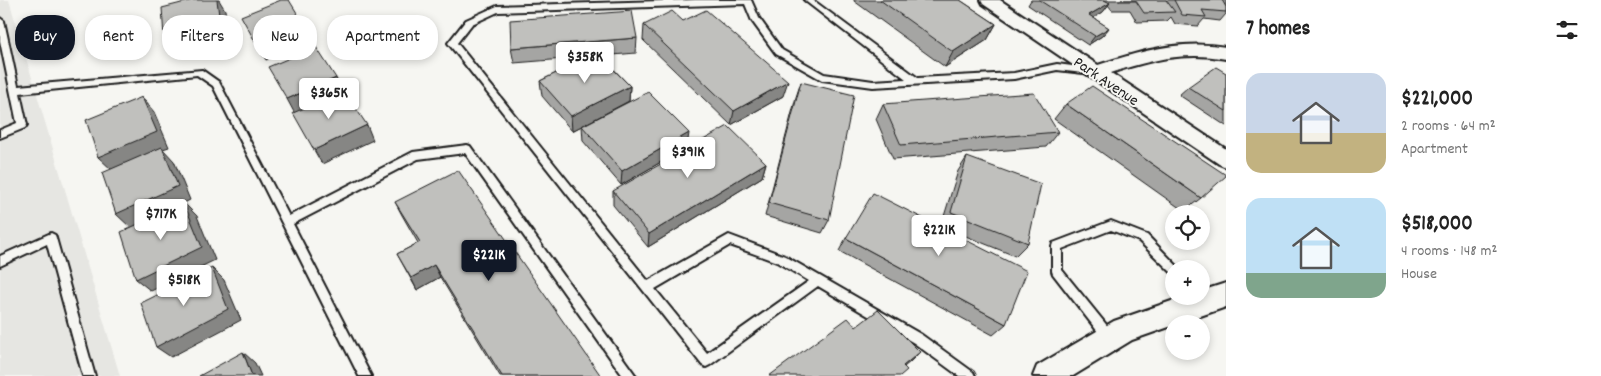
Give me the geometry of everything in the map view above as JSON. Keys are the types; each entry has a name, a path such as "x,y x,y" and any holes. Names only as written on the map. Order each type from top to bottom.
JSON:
{"street":[{"name":"Park Avenue","path":"988,0 1226,159"},
{"path":"1096,72 1158,52 1195,49 1226,53"},
{"path":"1047,376 1124,330 1211,297"}],"lane":[{"path":"748,0 755,19 778,52 822,77 873,84 1014,76 1057,66 1096,72"},
{"path":"752,0 497,9 469,22 452,43 706,361 816,281"},
{"path":"808,0 916,81"},
{"path":"0,21 22,125 0,134"},
{"path":"14,90 199,72 216,84 365,376"},
{"path":"286,222 416,155 467,149 630,376"},
{"path":"1110,338 1057,271 1057,246 1111,225 1143,238 1165,260"},
{"path":"0,261 51,238 89,376"},
{"path":"647,288 729,240 782,259 816,281 918,339 969,376"}],"shaded area":[{"path":"0,0 9,0 15,20 15,60 27,60 120,376 0,376"}],"building":[{"path":"193,0 217,0 219,15 162,15 162,8"},
{"path":"281,0 289,0 298,15 253,15 253,38 243,20 243,15"},
{"path":"880,0 960,0 996,24 953,52"},
{"path":"1039,0 1104,0 1110,3 1089,15 1109,28 1095,36"},
{"path":"1118,0 1166,0 1175,12 1144,13 1136,1"},
{"path":"1174,0 1222,0 1226,7 1226,12 1202,10 1206,17 1182,15"},
{"path":"706,10 788,81 734,111 644,25 672,11 683,21"},
{"path":"632,11 637,38 511,48 510,20"},
{"path":"317,49 336,78 287,99 268,67 285,60 317,60"},
{"path":"597,53 630,86 571,116 540,81"},
{"path":"1216,67 1226,73 1226,111 1188,87"},
{"path":"801,82 854,95 829,220 769,203"},
{"path":"1092,86 1226,176 1201,198 1066,104"},
{"path":"344,91 367,125 314,150 293,113"},
{"path":"648,92 689,133 622,171 582,126"},
{"path":"1034,93 1058,132 901,145 883,104"},
{"path":"142,97 157,132 98,157 86,120"},
{"path":"728,126 766,163 649,234 613,191"},
{"path":"162,147 178,186 116,214 102,173"},
{"path":"967,157 1041,184 1028,243 951,212"},
{"path":"458,170 601,376 502,376 434,265 411,278 397,254 420,242 395,202"},
{"path":"873,193 1027,271 1006,324 846,238"},
{"path":"184,203 202,247 136,279 121,232"},
{"path":"212,268 228,309 156,347 141,303"},
{"path":"878,310 920,352 903,366 907,370 900,376 769,376 848,318 856,327"},
{"path":"243,352 252,376 199,376"}]}
